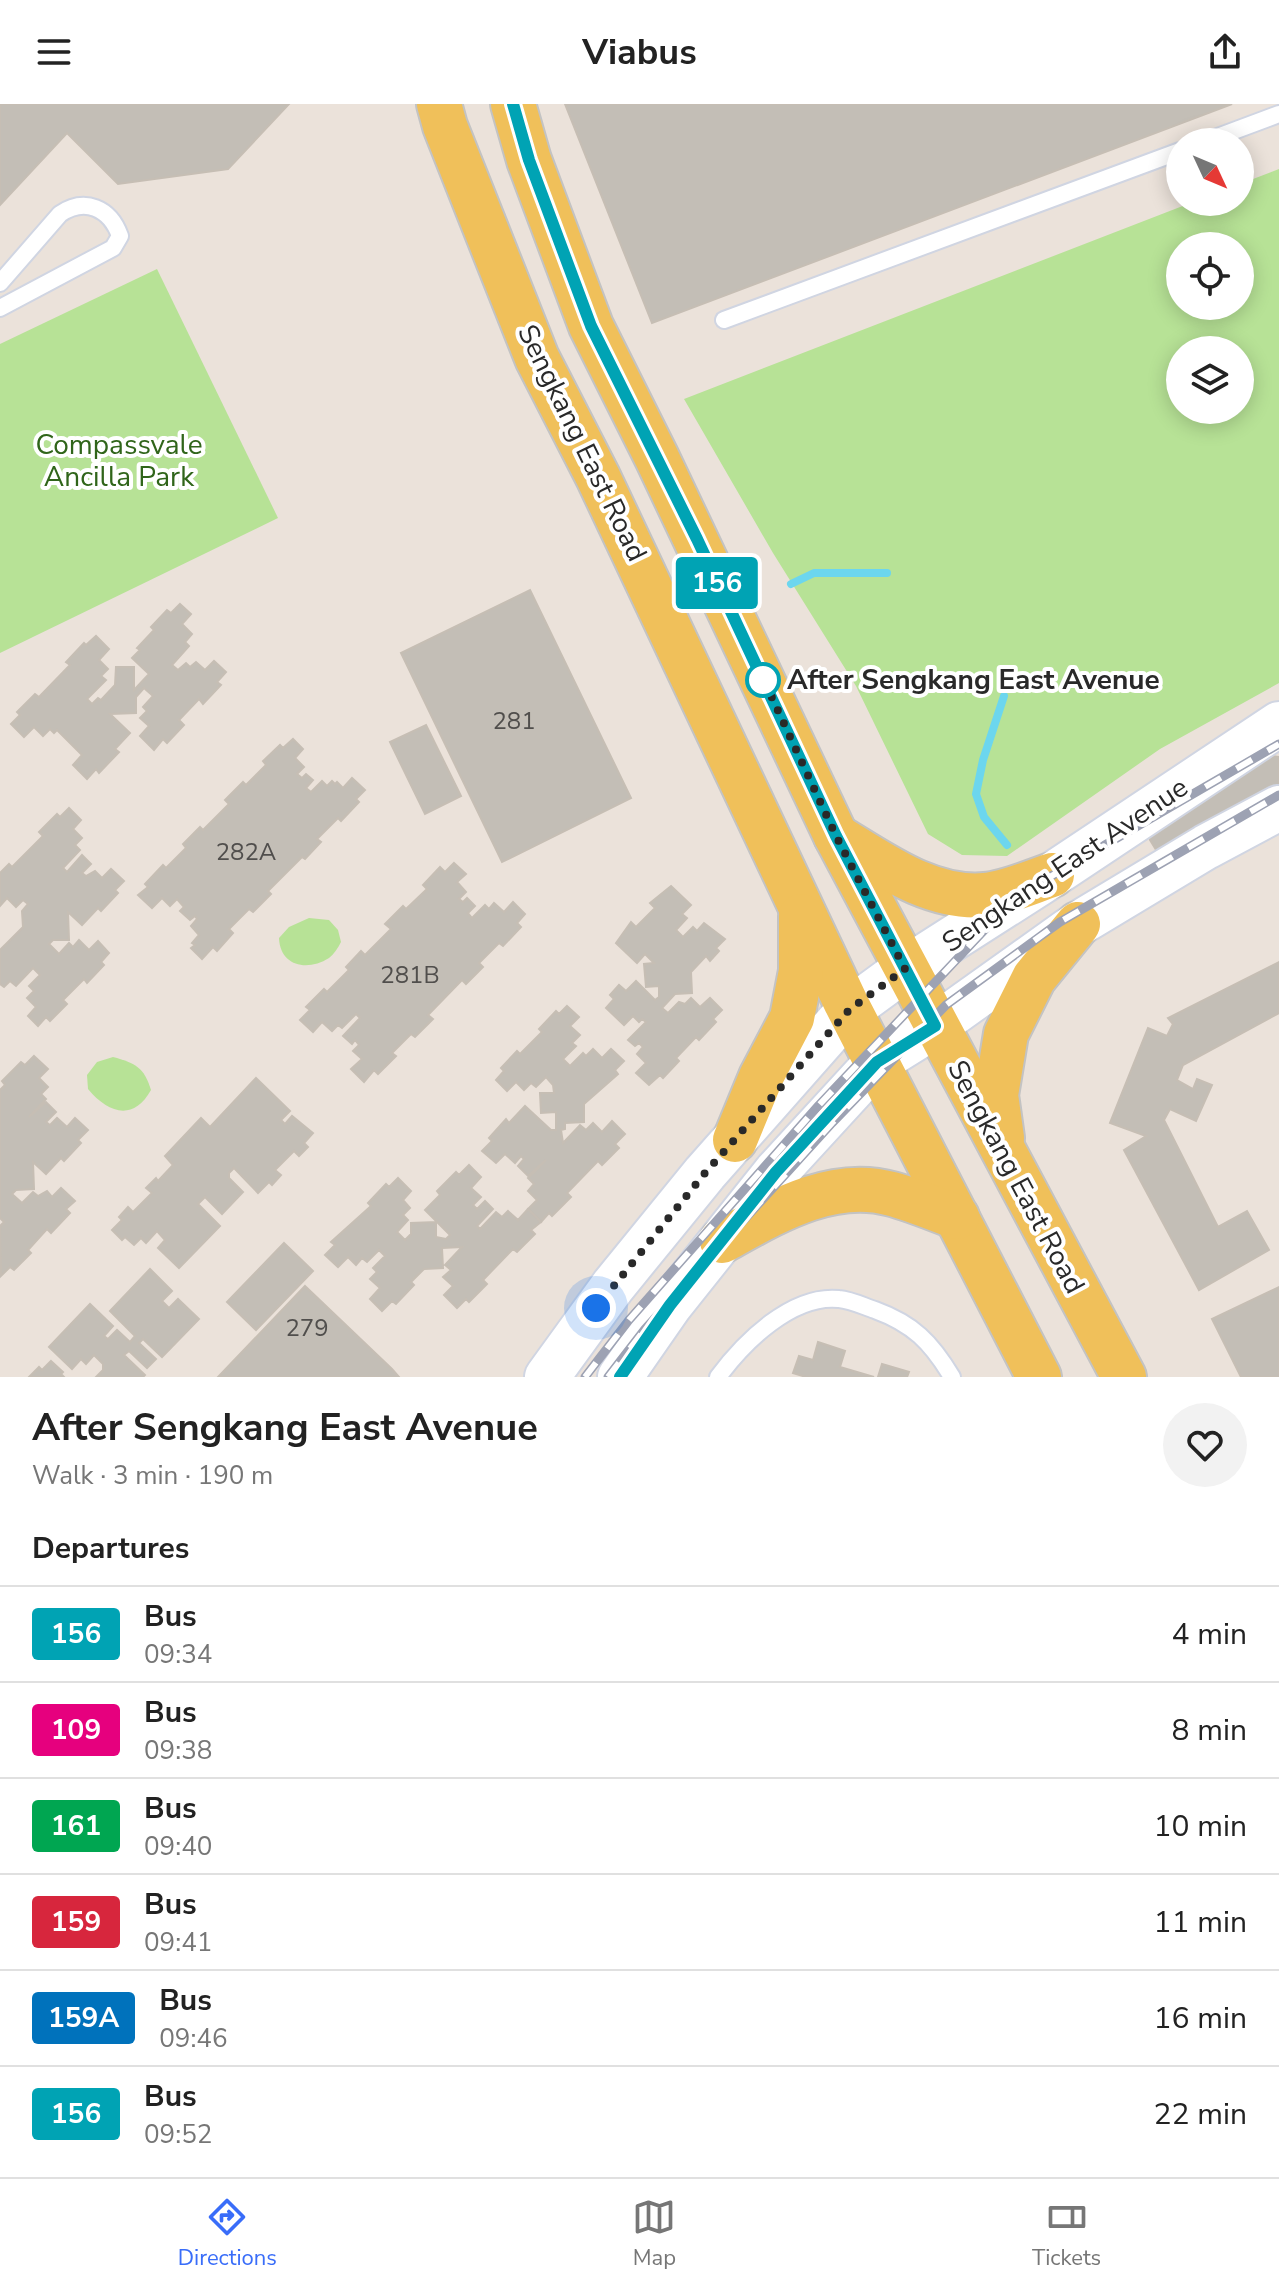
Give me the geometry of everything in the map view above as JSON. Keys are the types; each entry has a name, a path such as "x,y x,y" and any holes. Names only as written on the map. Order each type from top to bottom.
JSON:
{"main road":[{"name":"Sengkang East Road","path":"439,104 537,358 598,477 849,1010 1039,1377"},
{"name":"Sengkang East Road","path":"513,104 529,160 591,326 664,471 836,836 1124,1377"},
{"name":"Sengkang East Avenue","path":"547,1377 613,1286 705,1173 849,1010 905,969 1279,724"},
{"name":"Sengkang East Avenue","path":"620,1377 670,1305 776,1172 877,1062 935,1026 1078,924 1206,847 1279,808"},
{"path":"836,836 896,871 944,893 987,895 1052,875"},
{"path":"735,1140 761,1077 792,1018 801,971 801,908"},
{"path":"1005,1157 996,1095 1006,1034 1034,978 1078,924"},
{"path":"722,1241 788,1205 842,1190 890,1193 957,1217"}],"lane":[{"path":"1242,128 1279,114"},
{"path":"724,320 1166,156"},
{"path":"0,283 60,214 72,206 79,204 101,211 118,229 120,236 113,248 0,308"},
{"path":"718,1377 750,1342 786,1313 812,1301 838,1299 900,1319 926,1339 952,1377"}],"green space":[{"path":"1279,169 1279,683 1160,749 1007,856 962,855 928,834 856,686 773,553 684,399 1166,212 1166,216 1254,216 1254,179"},
{"name":"Compassvale Ancilla Park","path":"157,269 278,518 0,653 0,344"},
{"path":"309,918 329,920 338,930 341,942 331,956 321,962 296,964 284,955 279,938 289,927"},
{"path":"113,1057 138,1067 151,1090 136,1107 128,1110 104,1104 88,1089 87,1075 97,1062"}],"building":[{"path":"0,104 289,104 228,169 118,184 67,133 0,205"},
{"path":"565,104 1232,104 1166,128 652,323"},
{"path":"530,590 631,798 502,862 401,653"},
{"path":"180,604 191,614 182,624 192,634 185,642 189,646 172,665 178,670 186,663 190,667 196,662 205,670 214,661 226,672 217,682 221,685 203,704 199,699 179,720 184,725 167,743 163,739 154,750 140,736 149,726 140,718 147,711 143,707 153,696 144,688 136,697 136,713 110,714 130,733 115,749 119,752 99,773 96,769 87,779 73,765 82,755 57,730 54,733 50,729 43,736 34,727 24,737 11,724 20,715 17,712 35,694 39,697 70,665 66,662 84,643 86,645 96,636 109,649 99,660 108,669 101,676 106,680 87,699 92,704 98,698 101,700 115,685 116,667 134,667 134,690 149,674 132,658 140,650 137,648 167,610 171,613"},
{"path":"426,725 461,796 425,814 390,742"},
{"path":"293,739 303,749 295,758 304,767 297,774 302,778 306,774 313,780 306,788 311,792 322,781 327,786 332,781 337,782 343,788 352,778 365,790 356,799 359,802 341,821 338,818 317,839 321,842 305,859 302,857 268,891 271,894 253,912 249,909 229,929 233,933 217,951 213,947 202,959 191,948 199,935 191,926 197,919 195,916 190,920 180,911 184,907 177,899 170,906 162,898 152,908 138,895 148,887 145,884 163,865 166,868 186,848 183,844 200,827 203,830 229,804 225,800 266,765 263,761 280,745 283,748"},
{"path":"1264,755 1279,757 1279,806 1158,853 1150,840 1150,832"},
{"path":"69,808 81,820 73,829 82,838 75,845 80,850 63,868 67,872 82,855 91,864 82,873 86,876 95,871 102,878 111,869 124,881 115,890 118,893 101,911 98,908 82,925 68,912 69,940 53,940 49,944 59,954 69,943 73,947 79,940 89,950 98,941 109,953 101,962 104,965 87,983 84,979 63,1000 67,1004 50,1021 46,1017 38,1026 28,1016 36,1007 27,998 34,991 29,986 40,975 33,968 16,986 10,981 4,987 0,984 0,950 23,927 22,911 28,904 23,900 16,907 7,898 0,906 0,873 9,864 12,867 43,836 39,832 57,814 60,817"},
{"path":"454,863 466,874 457,882 466,892 459,899 463,902 467,898 475,906 468,913 472,918 485,905 489,909 494,903 504,912 513,902 525,914 517,923 521,927 503,946 499,943 479,963 483,967 466,984 462,980 428,1015 433,1019 415,1037 411,1034 392,1053 396,1056 378,1074 374,1070 364,1082 351,1069 362,1059 353,1051 359,1045 355,1040 352,1044 343,1036 360,1018 356,1014 342,1028 338,1025 332,1031 322,1022 313,1032 300,1020 310,1010 306,1007 349,970 346,967 361,951 365,955 391,929 385,924 427,889 423,885 440,867 445,872"},
{"path":"671,886 691,905 682,914 687,918 676,930 683,937 693,927 697,931 704,923 725,939 710,961 706,956 691,972 692,993 675,994 662,1008 668,1013 679,1002 685,1004 691,998 700,1007 710,998 722,1010 713,1019 716,1022 676,1058 679,1061 663,1078 660,1075 649,1085 636,1073 646,1063 637,1054 643,1047 639,1043 635,1046 628,1040 646,1022 642,1019 639,1022 633,1016 624,1025 606,1008 614,999 610,995 619,985 626,991 636,981 655,1000 659,997 659,986 646,987 644,964 654,963 645,954 637,963 616,943 631,922 636,927 655,908 650,903"},
{"path":"1279,962 1279,1013 1183,1065 1177,1080 1193,1089 1197,1079 1212,1085 1196,1121 1170,1109 1164,1120 1218,1227 1247,1211 1269,1250 1199,1290 1124,1150 1146,1136 1110,1123 1148,1028 1167,1036 1173,1024 1168,1018"},
{"path":"567,1006 579,1017 570,1026 580,1035 572,1043 576,1046 563,1059 570,1066 583,1053 586,1056 593,1049 602,1058 611,1049 624,1061 615,1070 618,1074 584,1104 584,1122 565,1123 565,1129 561,1130 563,1143 580,1125 586,1130 593,1123 602,1132 612,1121 625,1134 615,1144 619,1148 602,1165 598,1161 567,1193 571,1197 552,1216 549,1213 541,1222 528,1209 537,1200 528,1191 534,1184 528,1178 546,1160 528,1176 518,1166 524,1159 521,1156 515,1163 505,1154 496,1163 482,1151 506,1119 509,1123 525,1106 551,1130 556,1130 556,1112 541,1113 540,1093 554,1093 553,1085 546,1077 536,1087 531,1083 524,1090 516,1082 507,1091 496,1080 504,1071 501,1068 517,1051 520,1054 542,1032 539,1029 556,1011 559,1014"},
{"path":"34,1056 48,1069 39,1078 48,1087 41,1094 46,1099 29,1117 46,1102 56,1112 46,1122 50,1125 57,1118 67,1127 75,1118 88,1130 78,1140 81,1143 64,1161 61,1158 46,1174 33,1162 34,1189 16,1190 12,1194 22,1203 33,1192 38,1196 47,1191 52,1197 61,1188 75,1201 66,1209 70,1213 51,1233 47,1229 28,1250 31,1253 14,1270 10,1267 1,1276 0,1226 4,1222 0,1218 0,1090 5,1085 2,1081 21,1062 25,1065"},
{"path":"256,1078 290,1111 281,1120 285,1124 292,1116 313,1133 304,1143 308,1147 299,1156 294,1151 275,1170 281,1175 258,1193 234,1168 229,1178 243,1192 222,1214 205,1197 198,1204 220,1226 179,1268 158,1248 165,1240 157,1231 146,1243 141,1238 134,1245 125,1237 122,1240 112,1230 122,1220 119,1217 128,1207 133,1212 152,1193 146,1188 156,1178 158,1181 173,1165 165,1156 201,1118 210,1127"},
{"path":"469,1165 481,1177 471,1188 481,1197 473,1205 477,1209 485,1201 493,1209 477,1226 480,1229 496,1212 502,1217 508,1211 518,1220 528,1209 541,1222 531,1230 535,1234 517,1252 513,1249 483,1280 487,1284 469,1302 466,1299 457,1308 444,1295 453,1286 443,1277 451,1270 445,1265 462,1247 442,1248 443,1268 424,1269 396,1304 392,1301 382,1311 370,1299 380,1288 370,1279 377,1272 373,1268 385,1256 379,1250 367,1262 362,1258 356,1265 348,1257 338,1267 325,1255 335,1245 331,1242 371,1206 368,1203 386,1184 389,1187 398,1178 411,1191 403,1200 410,1208 403,1215 408,1220 397,1232 405,1240 411,1234 411,1223 436,1222 436,1237 446,1239 450,1235 425,1210 440,1195 437,1191 456,1172 459,1175"},
{"path":"284,1243 313,1271 256,1330 227,1302"},
{"path":"150,1269 172,1291 162,1301 169,1308 178,1299 199,1319 162,1357 143,1339 139,1343 156,1359 147,1368 129,1351 124,1355 145,1375 143,1377 96,1377 103,1370 103,1364 94,1355 86,1364 81,1359 72,1369 49,1347 90,1304 113,1326 104,1336 108,1339 117,1330 130,1342 135,1336 110,1311"},
{"path":"305,1286 392,1369 399,1377 218,1377"},
{"path":"1279,1287 1279,1377 1241,1377 1212,1319"},
{"path":"818,1342 845,1351 840,1367 874,1377 806,1377 793,1373 799,1356 813,1360"},
{"path":"51,1361 64,1377 29,1377 39,1367 42,1370"},
{"path":"882,1364 909,1372 907,1377 878,1377"}],"waterway":[{"path":"791,584 814,573 887,573"},
{"path":"1004,696 983,760 976,794 984,817 1007,845"}],"railway":[{"path":"585,1377 629,1320 819,1105 993,921 1036,885 1279,744"},
{"path":"608,1377 645,1329 832,1123 946,1005 1060,922 1279,795"}],"bus line":[{"name":"156","path":"513,104 529,160 591,326 697,539 836,836 935,1026 877,1062 776,1172 670,1305 620,1377"}],"place":[{"name":"After Sengkang East Avenue","path":"763,680"}],"route":[{"path":"596,1308 705,1173 849,1010 905,969 836,836 762,676 763,680"}]}
